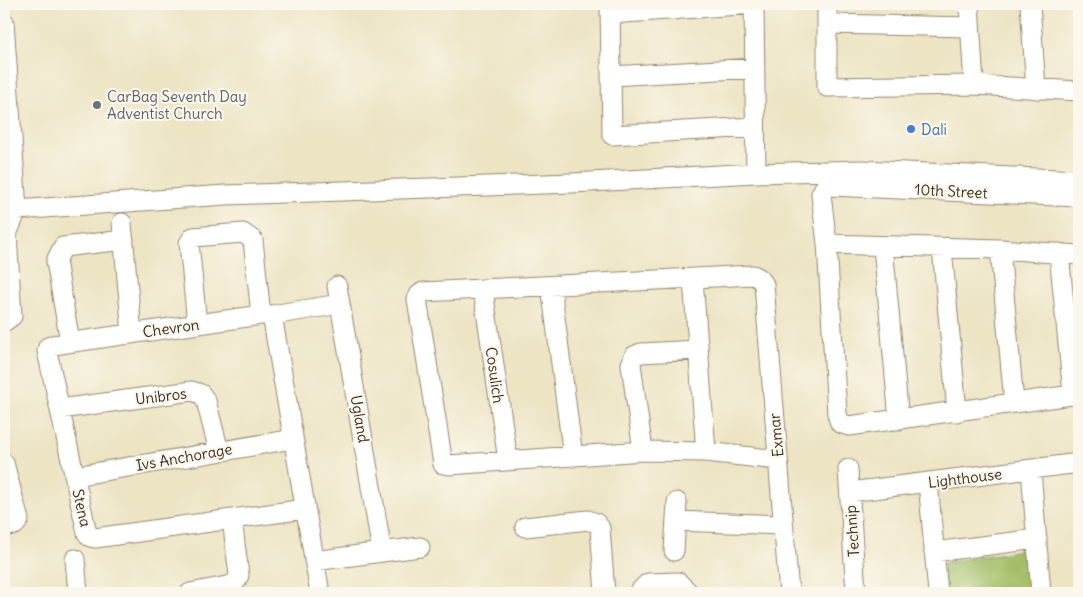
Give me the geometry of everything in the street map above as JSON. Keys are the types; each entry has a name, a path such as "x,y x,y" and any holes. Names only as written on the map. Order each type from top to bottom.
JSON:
{"street":[{"path":"756,126 612,136 610,9 754,4 756,126 756,173"},
{"path":"827,4 826,87 974,85 1079,91"},
{"path":"969,4 974,85"},
{"path":"1030,4 1036,89"},
{"path":"4,22 17,210 7,234 12,316 4,322"},
{"path":"826,24 970,27"},
{"path":"611,76 755,68"},
{"path":"17,210 225,195 572,183 756,173 862,170 1079,180"},
{"name":"10th Street","path":"827,244 821,194 824,188 830,186 1079,197"},
{"path":"70,342 56,261 63,247 123,231 132,334"},
{"path":"197,324 189,243 193,237 243,233 253,240 266,315 293,438 320,593"},
{"path":"1060,254 1076,394 899,420 848,426 840,423 837,414 827,244 1000,249 1079,255"},
{"path":"883,246 899,420"},
{"path":"942,248 957,412"},
{"path":"1000,249 1014,403"},
{"name":"Exmar","path":"693,279 753,275 764,284 789,593"},
{"path":"706,452 693,279 423,292 419,295 417,299 443,464 643,451 706,452 778,460"},
{"path":"551,286 573,456"},
{"name":"Cosulich","path":"483,290 508,461"},
{"name":"Chevron","path":"70,342 266,315 339,295"},
{"name":"Ugland","path":"339,295 382,552"},
{"name":"Stena","path":"70,342 53,345 48,347 47,351 87,532 90,537 95,538 305,509"},
{"path":"643,451 631,364 634,356 641,353 698,350"},
{"name":"Unibros","path":"60,409 192,391 201,394 206,401 219,452"},
{"name":"Ivs Anchorage","path":"75,476 293,438"},
{"path":"4,463 19,520 15,525 4,526"},
{"name":"Lighthouse","path":"850,492 1079,463"},
{"name":"Technip","path":"848,468 856,593"},
{"path":"1031,470 1040,593"},
{"path":"928,482 938,593"},
{"path":"674,551 677,502"},
{"path":"190,593 232,584 237,580 232,519"},
{"path":"525,527 588,520 596,522 600,528 605,593"},
{"path":"676,522 783,526"},
{"path":"934,552 1037,539"},
{"path":"314,561 420,547"},
{"path":"75,559 78,593"},
{"path":"638,593 648,583 678,582 690,593"}],"green space":[{"path":"1022,550 1028,556 1030,593 945,593 943,563"}],"place":[{"name":"CarBag Seventh Day Adventist Church","path":"97,105"},
{"name":"Dali","path":"911,129"}]}
